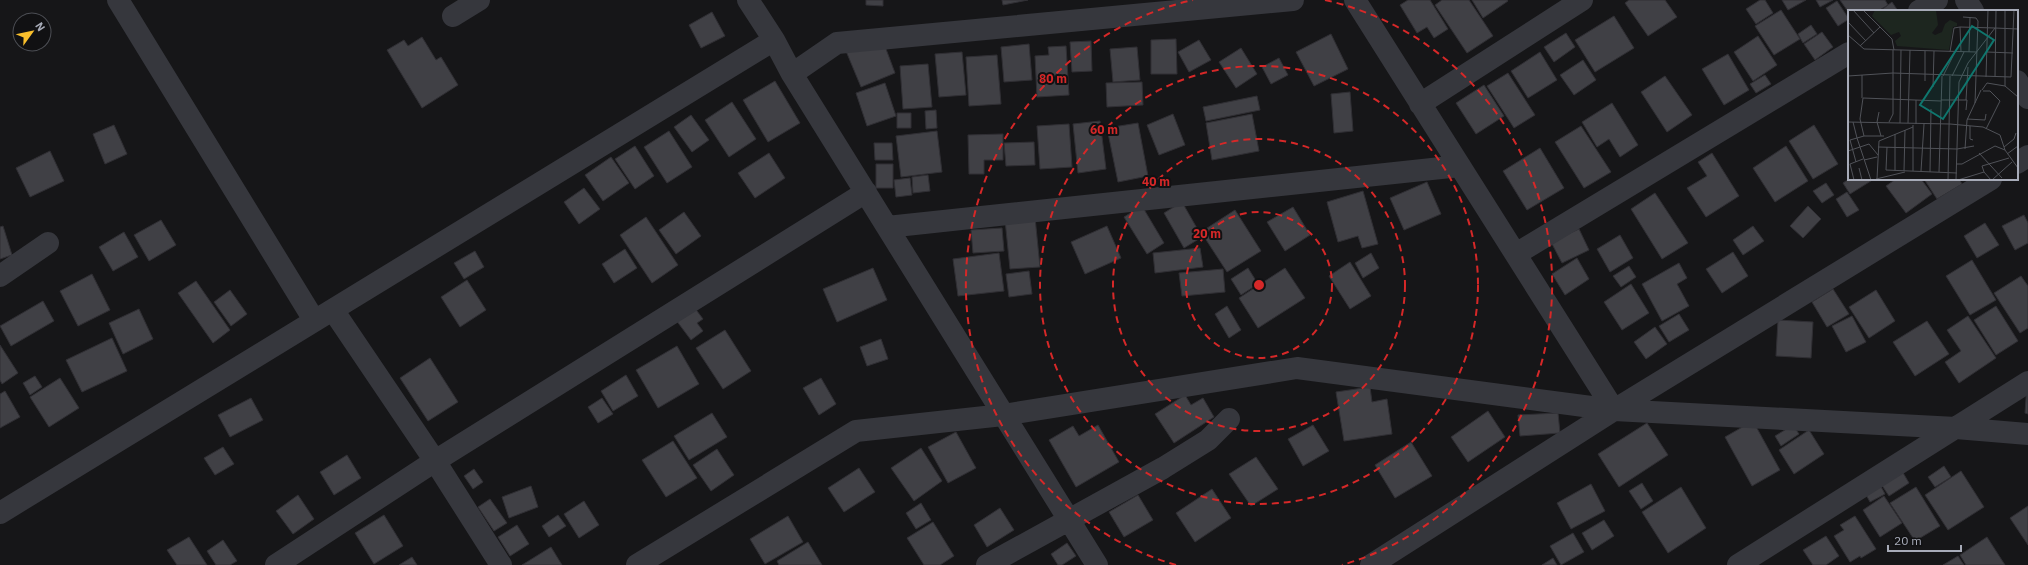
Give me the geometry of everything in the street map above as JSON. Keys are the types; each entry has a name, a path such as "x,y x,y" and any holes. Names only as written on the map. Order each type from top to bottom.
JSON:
{"street":[{"path":"118,0 323,315 435,462 501,565"},
{"path":"453,16 479,0"},
{"path":"748,0 774,40 792,74 1069,519 1096,565"},
{"path":"792,74 837,43 1293,0"},
{"path":"1355,0 1614,410"},
{"path":"1420,104 1582,0"},
{"path":"1921,10 1937,0"},
{"path":"1966,0 1972,10"},
{"path":"0,513 774,40"},
{"path":"1516,254 1848,54"},
{"path":"2018,83 2028,98"},
{"path":"2018,162 2028,156"},
{"path":"887,227 1460,166"},
{"path":"1371,565 1614,410 1989,180"},
{"path":"276,565 435,462 866,192"},
{"path":"0,276 48,243"},
{"path":"637,565 856,430 1003,415 1297,368 1614,410 1956,428 2028,434"},
{"path":"1738,565 2028,382"},
{"path":"987,565 1163,468 1208,440 1229,419"}],"building":[{"path":"866,0 883,0 883,6 866,5"},
{"path":"1002,0 1028,0 1003,5"},
{"path":"1408,0 1430,0 1448,29 1434,38 1427,27 1417,33 1400,5"},
{"path":"1442,0 1469,0 1493,36 1467,53 1435,5"},
{"path":"1472,0 1507,0 1508,1 1483,18"},
{"path":"1629,0 1665,0 1677,17 1648,36 1625,3"},
{"path":"1760,0 1765,0 1773,13 1756,24 1746,9"},
{"path":"1782,0 1806,0 1788,10"},
{"path":"1816,0 1833,0 1820,7"},
{"path":"1840,0 1885,0 1888,5 1880,10 1848,10 1848,12"},
{"path":"1837,1 1848,20 1838,26 1826,8"},
{"path":"1892,2 1897,10 1881,10"},
{"path":"1781,10 1800,39 1774,55 1755,26"},
{"path":"712,12 725,36 701,48 689,25"},
{"path":"1614,16 1634,48 1595,72 1575,40"},
{"path":"1811,25 1817,34 1803,43 1798,34"},
{"path":"1822,32 1833,47 1815,60 1804,44"},
{"path":"1566,33 1575,47 1554,62 1544,47"},
{"path":"1331,34 1348,69 1314,86 1296,52"},
{"path":"1758,36 1777,65 1753,81 1734,52"},
{"path":"422,37 436,60 441,57 458,85 422,108 387,50 404,40 408,46"},
{"path":"1176,39 1177,74 1151,74 1151,40"},
{"path":"1199,40 1211,60 1189,72 1178,52"},
{"path":"883,41 895,73 861,87 846,51"},
{"path":"1091,41 1092,71 1072,72 1070,42"},
{"path":"1029,44 1032,80 1004,82 1001,47"},
{"path":"1066,46 1069,95 1037,97 1035,56 1049,55 1048,47"},
{"path":"1137,47 1140,80 1113,82 1110,49"},
{"path":"1241,48 1257,74 1236,88 1219,62"},
{"path":"962,52 966,95 939,97 935,54"},
{"path":"1540,52 1557,80 1528,98 1511,71"},
{"path":"1728,54 1749,90 1724,105 1702,69"},
{"path":"997,55 1001,104 969,106 966,57"},
{"path":"1279,58 1288,75 1271,84 1262,67"},
{"path":"1583,60 1596,80 1574,95 1560,75"},
{"path":"928,64 932,107 903,109 900,66"},
{"path":"1508,73 1535,115 1514,128 1487,86"},
{"path":"1765,75 1771,84 1756,93 1750,84"},
{"path":"1665,76 1692,115 1667,132 1641,92"},
{"path":"775,81 800,123 768,142 743,100"},
{"path":"1142,82 1143,105 1107,107 1106,83"},
{"path":"885,83 896,116 867,126 856,93"},
{"path":"1484,85 1504,116 1476,134 1456,103"},
{"path":"1350,92 1353,131 1334,133 1331,94"},
{"path":"1257,96 1260,110 1206,121 1203,107"},
{"path":"732,102 756,139 729,157 705,120"},
{"path":"1612,103 1638,145 1620,157 1609,139 1597,147 1582,122"},
{"path":"936,110 937,128 926,129 925,111"},
{"path":"897,113 911,113 911,128 897,128"},
{"path":"1173,114 1185,145 1159,155 1147,125"},
{"path":"1252,114 1259,151 1212,160 1206,123"},
{"path":"691,115 709,140 692,152 674,127"},
{"path":"1100,121 1106,169 1078,173 1073,124"},
{"path":"1138,123 1148,176 1118,182 1107,128"},
{"path":"1069,124 1072,167 1040,169 1037,126"},
{"path":"114,125 127,154 105,164 93,134"},
{"path":"1814,125 1838,164 1813,179 1789,141"},
{"path":"1581,126 1611,172 1584,188 1555,142"},
{"path":"669,131 692,167 667,183 644,147"},
{"path":"937,131 942,172 901,177 896,136"},
{"path":"1003,134 1003,160 984,160 984,174 969,174 968,135"},
{"path":"1034,142 1035,165 1006,166 1004,143"},
{"path":"874,143 892,143 893,160 875,160"},
{"path":"635,146 654,176 635,189 615,159"},
{"path":"1786,146 1808,181 1775,202 1753,168"},
{"path":"1540,148 1564,188 1527,210 1503,171"},
{"path":"50,151 64,181 30,197 16,168"},
{"path":"769,153 785,178 755,198 738,173"},
{"path":"1712,153 1739,196 1706,217 1687,188 1707,176 1698,162"},
{"path":"611,157 629,183 603,201 585,175"},
{"path":"876,164 893,164 893,188 876,188"},
{"path":"928,175 930,191 913,193 912,177"},
{"path":"910,178 912,195 896,197 894,180"},
{"path":"1848,180 1872,180 1850,194 1843,183"},
{"path":"1895,180 1922,180 1932,194 1906,213 1886,186"},
{"path":"1925,180 1960,180 1962,184 1937,199"},
{"path":"1427,182 1441,214 1404,230 1390,198"},
{"path":"1826,183 1834,195 1822,203 1813,191"},
{"path":"584,188 600,209 579,224 564,202"},
{"path":"1363,191 1378,244 1362,248 1358,236 1338,242 1327,202"},
{"path":"1847,192 1859,210 1847,217 1836,199"},
{"path":"1655,193 1688,243 1662,259 1631,209"},
{"path":"1182,202 1202,237 1184,248 1164,213"},
{"path":"1142,206 1164,243 1147,254 1124,217"},
{"path":"1808,206 1821,219 1803,238 1790,226"},
{"path":"1293,207 1310,235 1285,251 1267,222"},
{"path":"1235,210 1261,251 1227,272 1201,232"},
{"path":"684,212 701,236 676,254 659,230"},
{"path":"2024,215 2028,223 2028,243 2015,250 2002,226"},
{"path":"646,217 678,265 652,283 620,235"},
{"path":"1035,217 1040,267 1010,269 1005,220"},
{"path":"161,220 176,245 149,261 134,235"},
{"path":"1985,223 1999,245 1977,258 1964,236"},
{"path":"3,226 12,255 0,259 0,227"},
{"path":"1107,226 1121,258 1085,274 1071,242"},
{"path":"1753,226 1764,241 1743,255 1733,240"},
{"path":"1002,228 1004,251 973,253 971,230"},
{"path":"1579,229 1589,250 1562,263 1551,242"},
{"path":"124,232 138,257 113,271 99,247"},
{"path":"1620,235 1633,258 1610,272 1597,249"},
{"path":"1200,248 1203,267 1155,273 1153,253"},
{"path":"625,249 637,268 614,283 602,264"},
{"path":"475,251 484,267 464,279 454,263"},
{"path":"1733,252 1748,276 1722,293 1706,269"},
{"path":"999,253 1004,291 958,296 953,259"},
{"path":"1371,253 1379,268 1363,278 1355,263"},
{"path":"1577,258 1589,279 1565,295 1552,274"},
{"path":"1972,260 1996,300 1970,315 1946,276"},
{"path":"1350,262 1371,296 1350,309 1329,276"},
{"path":"1679,263 1687,278 1677,284 1689,306 1662,321 1642,284"},
{"path":"1629,266 1636,277 1621,287 1613,276"},
{"path":"873,268 887,300 837,322 823,289"},
{"path":"1248,268 1258,284 1241,295 1231,279"},
{"path":"1285,268 1305,298 1258,328 1239,298"},
{"path":"1223,269 1225,292 1182,296 1179,273"},
{"path":"1029,271 1032,294 1009,297 1006,274"},
{"path":"92,274 110,310 78,326 60,291"},
{"path":"2021,276 2028,286 2028,328 2020,333 1994,293"},
{"path":"467,280 486,310 460,327 441,297"},
{"path":"196,281 230,330 213,343 178,293"},
{"path":"1631,284 1649,313 1622,330 1604,302"},
{"path":"1833,289 1849,314 1827,327 1812,302"},
{"path":"230,290 247,314 231,326 214,302"},
{"path":"1876,290 1895,321 1869,338 1849,307"},
{"path":"43,301 54,321 11,346 0,326"},
{"path":"1227,306 1241,330 1229,338 1215,314"},
{"path":"1996,306 2018,341 1996,355 1974,320"},
{"path":"694,307 703,319 697,323 703,331 691,340 676,320"},
{"path":"139,309 153,339 123,354 109,323"},
{"path":"1679,314 1689,330 1669,342 1659,326"},
{"path":"1852,316 1866,342 1846,352 1832,326"},
{"path":"1968,316 1996,358 1959,383 1945,362 1961,351 1947,330"},
{"path":"1778,320 1813,322 1811,358 1776,356"},
{"path":"1927,321 1949,354 1915,376 1893,342"},
{"path":"1655,327 1667,344 1646,359 1634,342"},
{"path":"725,330 751,371 723,389 696,348"},
{"path":"112,338 127,371 82,392 66,360"},
{"path":"881,339 888,359 867,366 860,347"},
{"path":"0,345 18,373 2,384 0,380"},
{"path":"677,346 699,384 658,408 636,370"},
{"path":"430,358 458,402 428,421 400,378"},
{"path":"626,375 638,396 613,411 601,391"},
{"path":"35,376 42,387 30,395 23,383"},
{"path":"60,378 79,408 49,427 30,397"},
{"path":"821,378 836,404 819,415 803,388"},
{"path":"2028,385 2028,414 2025,413"},
{"path":"1370,387 1372,402 1387,399 1392,434 1344,441 1336,392"},
{"path":"5,391 20,417 0,428 0,394"},
{"path":"1185,395 1191,405 1203,398 1214,417 1174,443 1155,414"},
{"path":"251,398 263,420 230,437 218,415"},
{"path":"602,398 613,414 598,423 588,407"},
{"path":"1488,411 1505,437 1468,462 1451,437"},
{"path":"712,413 727,437 689,460 674,436"},
{"path":"1558,413 1560,433 1520,436 1518,415"},
{"path":"1753,421 1780,470 1752,486 1725,437"},
{"path":"1647,423 1668,455 1619,487 1598,454"},
{"path":"1098,425 1119,462 1076,487 1049,440 1073,426 1079,436"},
{"path":"1313,425 1329,451 1303,466 1288,439"},
{"path":"1793,425 1799,434 1781,446 1775,436"},
{"path":"1809,430 1824,454 1794,474 1779,450"},
{"path":"956,432 976,468 948,483 928,447"},
{"path":"673,441 697,478 666,497 642,460"},
{"path":"1411,442 1432,476 1395,498 1375,465"},
{"path":"223,447 234,464 215,475 204,458"},
{"path":"921,448 942,481 914,501 891,468"},
{"path":"717,449 734,475 711,491 693,465"},
{"path":"347,455 361,478 334,495 320,472"},
{"path":"1256,457 1278,489 1251,506 1229,474"},
{"path":"1944,466 1951,477 1935,487 1928,477"},
{"path":"859,468 875,492 844,512 828,488"},
{"path":"474,469 483,482 473,489 464,476"},
{"path":"1902,471 1909,483 1889,496 1881,484"},
{"path":"1961,471 1984,507 1948,530 1925,495"},
{"path":"1642,483 1653,501 1641,509 1629,491"},
{"path":"1879,483 1885,494 1870,502 1864,491"},
{"path":"1591,484 1605,511 1571,529 1557,503"},
{"path":"531,486 538,507 509,518 502,497"},
{"path":"1681,487 1706,528 1668,553 1642,512"},
{"path":"1916,487 1940,526 1915,541 1890,503"},
{"path":"1212,489 1231,518 1195,542 1176,513"},
{"path":"298,495 314,519 293,534 276,511"},
{"path":"1138,495 1153,520 1124,537 1109,512"},
{"path":"1884,496 1902,523 1880,537 1863,510"},
{"path":"490,499 507,523 494,531 478,507"},
{"path":"584,501 599,525 579,538 564,514"},
{"path":"921,503 931,520 916,529 906,513"},
{"path":"2028,506 2028,545 2010,518"},
{"path":"1000,508 1014,530 987,547 974,525"},
{"path":"384,515 403,546 374,564 355,533"},
{"path":"558,515 566,526 549,537 542,526"},
{"path":"788,516 803,542 765,564 750,539"},
{"path":"1855,516 1876,549 1861,558 1860,556 1850,562 1834,536 1844,530 1840,525"},
{"path":"1604,520 1614,536 1592,550 1582,533"},
{"path":"933,522 954,556 940,565 924,565 907,538"},
{"path":"517,525 529,544 510,556 498,537"},
{"path":"1573,533 1584,552 1561,565 1550,546"},
{"path":"1826,536 1839,556 1826,565 1813,565 1803,550"},
{"path":"189,537 207,565 177,565 167,550"},
{"path":"1987,537 2005,565 1966,565 1960,555"},
{"path":"223,540 237,561 230,565 216,565 207,551"},
{"path":"808,542 822,565 779,565 777,561"},
{"path":"1067,543 1076,556 1062,565 1058,565 1051,554"},
{"path":"551,547 562,565 522,565"},
{"path":"1958,556 1964,565 1943,565"},
{"path":"412,557 417,565 399,565"},
{"path":"1553,558 1557,565 1542,565"}]}
